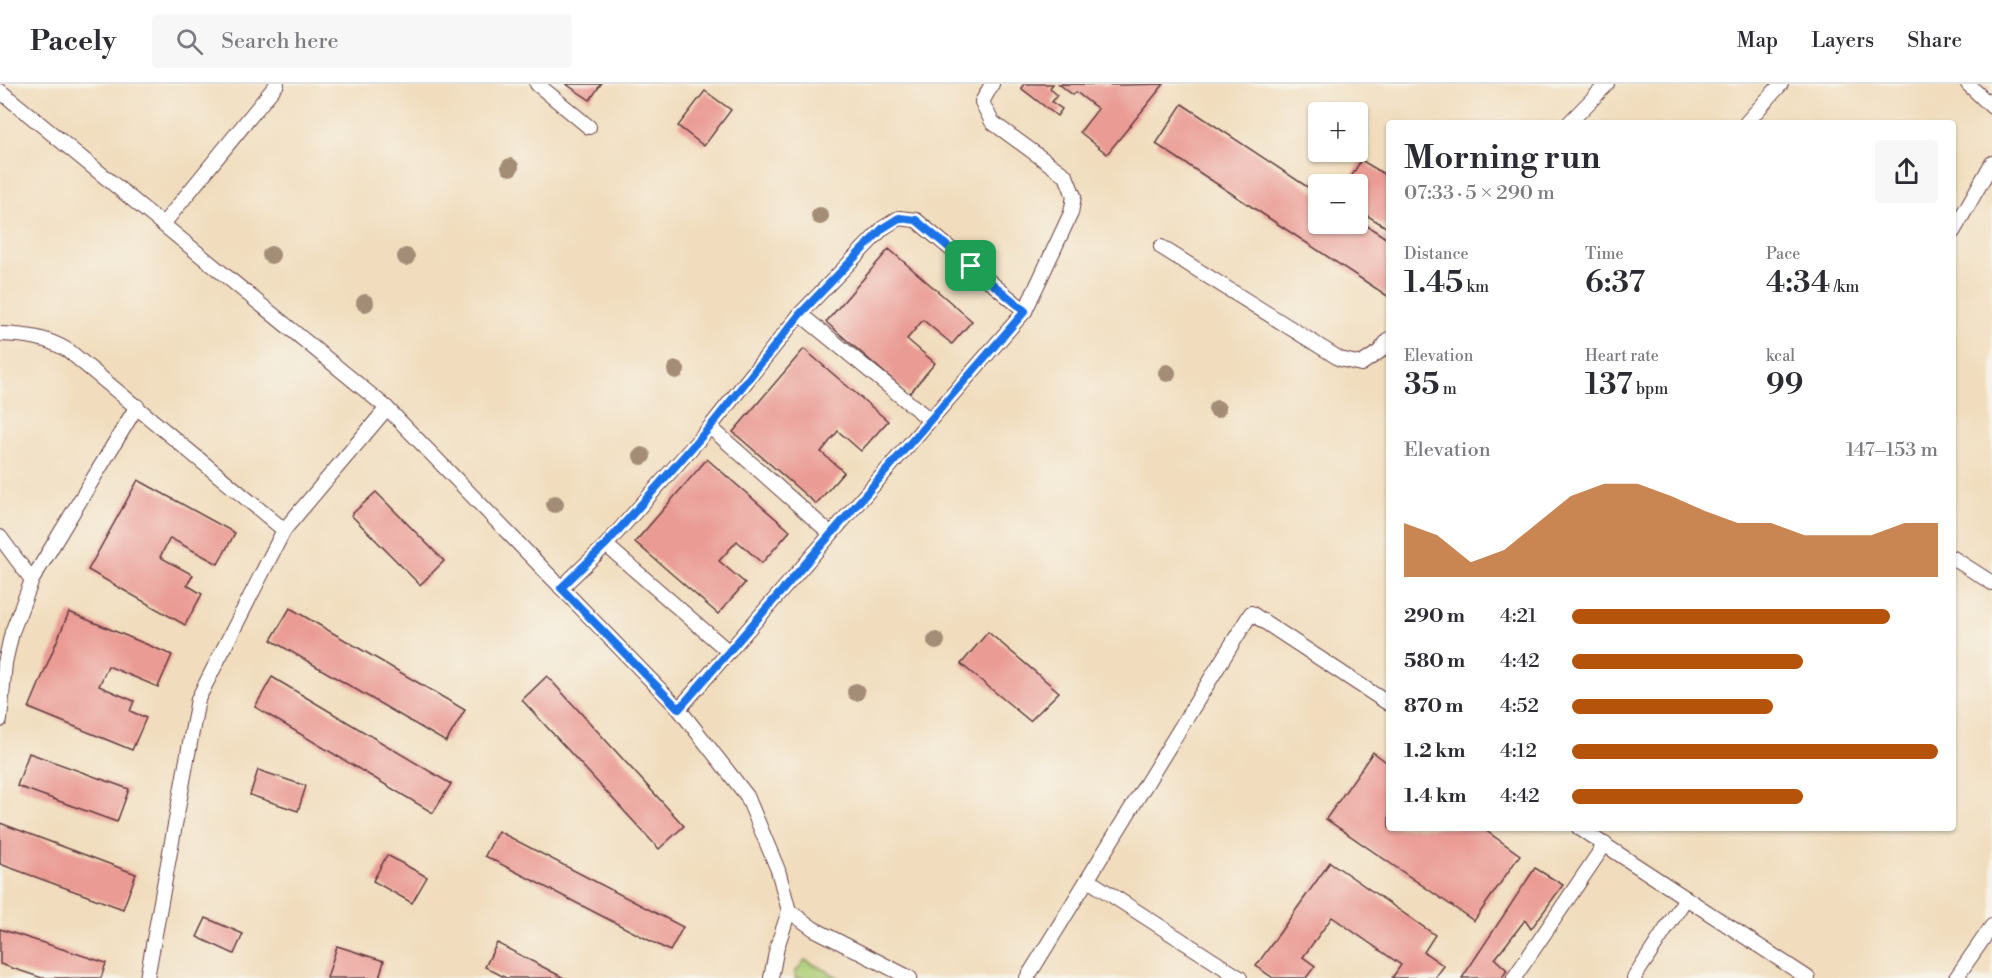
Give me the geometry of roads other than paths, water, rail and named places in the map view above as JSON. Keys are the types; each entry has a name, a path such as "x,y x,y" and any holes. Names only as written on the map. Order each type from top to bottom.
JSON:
{"lane":[{"path":"164,223 277,84"},
{"path":"537,84 589,127"},
{"path":"679,709 1025,311 1071,213 1074,196 1066,176 992,122 982,102 992,84"},
{"path":"1572,120 1607,84"},
{"path":"1749,120 1781,84"},
{"path":"1968,84 1992,107"},
{"path":"0,91 164,223 387,408 679,709 747,796 778,870 789,911 775,955 771,978"},
{"path":"1956,227 1992,163"},
{"path":"561,588 606,544 710,427 800,314 883,228 899,218 916,220 1025,311"},
{"path":"1161,247 1340,359 1361,364 1379,352 1386,343"},
{"path":"800,314 930,420"},
{"path":"0,334 30,334 50,339 69,351 284,530"},
{"path":"0,720 5,663 12,632 32,580 137,406"},
{"path":"147,978 198,699 284,530 387,408"},
{"path":"710,427 831,534"},
{"path":"0,537 32,580"},
{"path":"606,544 729,652"},
{"path":"1956,560 1992,583"},
{"path":"1027,978 1251,613 1386,702"},
{"path":"1584,831 1808,978"},
{"path":"1514,978 1605,844"},
{"path":"1088,880 1240,978"},
{"path":"1634,978 1686,898"},
{"path":"789,911 814,929 910,978"},
{"path":"1956,978 1992,926"}]}
